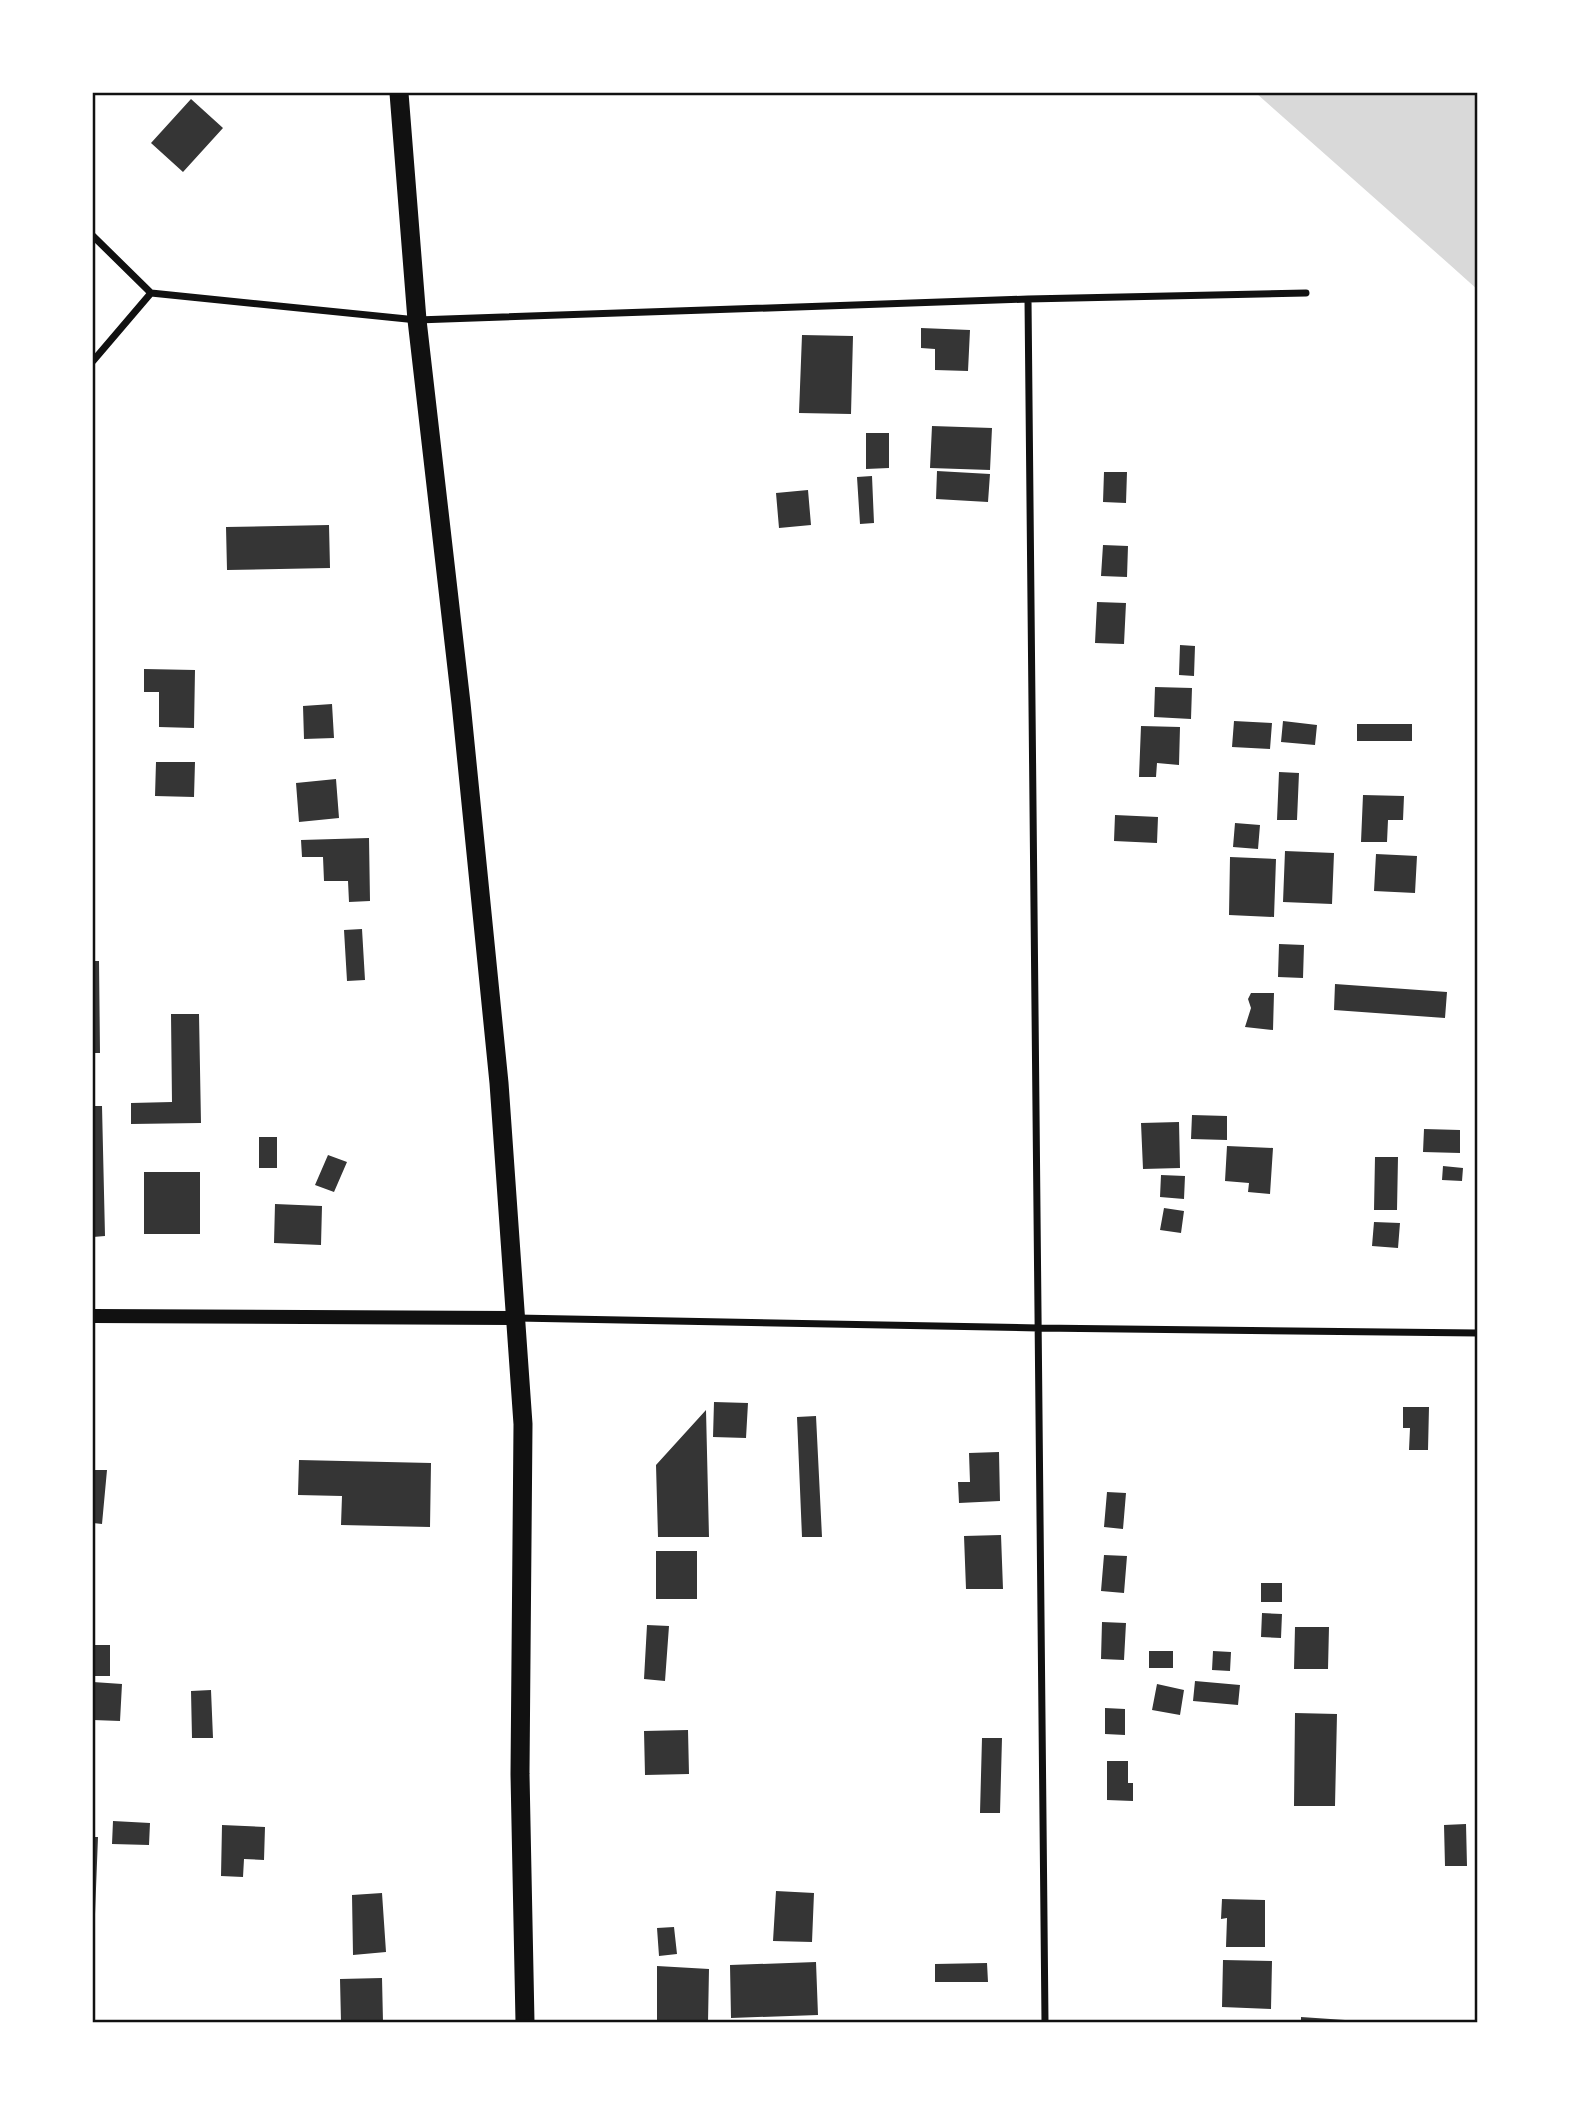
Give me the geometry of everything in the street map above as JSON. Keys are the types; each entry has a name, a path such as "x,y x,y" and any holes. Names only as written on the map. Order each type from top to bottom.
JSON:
{"highway":[{"path":"399,93 417,320 461,703 498,1070 523,1424 520,1774 525,2022"}],"main road":[{"path":"93,1316 515,1318"}],"street":[{"path":"93,236 151,293 417,320 1028,299 1306,293"},
{"path":"93,360 151,293"},
{"path":"1028,299 1045,2022"},
{"path":"515,1318 1478,1333"}],"shaded area":[{"path":"1256,93 1478,93 1478,290 1449,264"}],"building":[{"path":"191,99 223,128 183,172 151,143"},
{"path":"921,328 970,330 968,371 935,370 935,349 921,348"},
{"path":"802,335 853,336 851,414 799,413"},
{"path":"932,426 992,428 990,470 930,468"},
{"path":"866,433 889,433 889,468 866,469"},
{"path":"937,471 990,474 988,502 936,499"},
{"path":"1104,472 1127,472 1126,503 1103,502"},
{"path":"872,476 874,523 860,524 857,477"},
{"path":"808,490 811,525 779,528 776,493"},
{"path":"329,525 330,568 227,570 226,527"},
{"path":"1103,545 1128,546 1127,577 1101,576"},
{"path":"1097,602 1126,603 1124,644 1095,643"},
{"path":"1180,645 1195,646 1194,676 1179,675"},
{"path":"144,669 195,670 194,728 159,727 159,692 144,692"},
{"path":"1155,687 1192,688 1191,719 1154,717"},
{"path":"332,704 334,738 304,739 303,706"},
{"path":"1234,721 1272,723 1270,749 1232,747"},
{"path":"1283,721 1317,725 1315,745 1281,742"},
{"path":"1357,724 1412,724 1412,741 1357,741"},
{"path":"1141,726 1180,727 1179,765 1157,763 1156,777 1139,777"},
{"path":"156,762 195,762 194,797 155,796"},
{"path":"1279,772 1299,773 1297,820 1277,820"},
{"path":"336,779 339,818 299,822 296,783"},
{"path":"1363,795 1404,796 1403,820 1388,820 1387,842 1361,842"},
{"path":"1115,815 1158,817 1157,843 1114,841"},
{"path":"1235,823 1260,825 1258,849 1233,847"},
{"path":"369,838 370,901 349,902 348,881 324,881 323,857 302,857 301,840"},
{"path":"1285,851 1334,853 1332,904 1283,902"},
{"path":"1376,854 1417,856 1415,893 1374,891"},
{"path":"1230,857 1276,859 1274,917 1229,915"},
{"path":"362,929 365,980 347,981 344,930"},
{"path":"1279,944 1304,945 1303,978 1278,977"},
{"path":"93,961 99,961 100,1053 93,1053"},
{"path":"1335,984 1447,992 1445,1018 1334,1010"},
{"path":"1251,993 1274,993 1273,1030 1245,1027 1251,1008 1248,999"},
{"path":"171,1014 199,1014 201,1123 131,1124 131,1103 172,1102"},
{"path":"93,1106 102,1106 105,1236 93,1237"},
{"path":"1192,1115 1227,1116 1227,1140 1191,1139"},
{"path":"1179,1122 1180,1168 1143,1169 1141,1123"},
{"path":"1424,1129 1460,1130 1460,1153 1423,1152"},
{"path":"259,1137 277,1137 277,1168 259,1168"},
{"path":"1227,1146 1273,1148 1270,1194 1248,1192 1249,1183 1225,1181"},
{"path":"328,1155 347,1162 334,1192 315,1185"},
{"path":"1375,1157 1398,1157 1397,1210 1374,1210"},
{"path":"1443,1166 1463,1168 1462,1181 1442,1180"},
{"path":"144,1172 200,1172 200,1234 144,1234"},
{"path":"1161,1175 1185,1176 1184,1199 1160,1197"},
{"path":"275,1204 322,1206 321,1245 274,1243"},
{"path":"1164,1208 1184,1211 1181,1233 1160,1230"},
{"path":"1374,1222 1400,1223 1398,1248 1372,1246"},
{"path":"714,1402 748,1403 746,1438 713,1437"},
{"path":"1403,1407 1429,1407 1428,1450 1409,1450 1410,1428 1403,1428"},
{"path":"706,1410 709,1537 658,1537 656,1465"},
{"path":"816,1416 822,1537 802,1537 797,1417"},
{"path":"999,1452 1000,1501 959,1503 958,1482 970,1482 969,1453"},
{"path":"299,1460 431,1463 430,1527 341,1525 342,1496 298,1495"},
{"path":"93,1470 107,1470 102,1524 93,1523"},
{"path":"1107,1492 1126,1493 1123,1529 1104,1527"},
{"path":"1001,1535 1003,1589 966,1589 964,1536"},
{"path":"656,1551 697,1551 697,1599 656,1599"},
{"path":"1104,1555 1127,1556 1124,1593 1101,1591"},
{"path":"1261,1583 1282,1583 1282,1602 1261,1602"},
{"path":"1262,1613 1282,1614 1281,1638 1261,1637"},
{"path":"1102,1622 1126,1623 1124,1660 1101,1659"},
{"path":"647,1625 669,1626 665,1681 644,1679"},
{"path":"1295,1627 1329,1627 1328,1669 1294,1669"},
{"path":"93,1645 110,1645 110,1676 93,1676"},
{"path":"1149,1651 1173,1651 1173,1668 1149,1668"},
{"path":"1213,1651 1231,1652 1230,1671 1212,1670"},
{"path":"1195,1681 1240,1685 1238,1705 1193,1701"},
{"path":"93,1682 122,1684 120,1721 93,1720"},
{"path":"1157,1684 1184,1690 1180,1715 1152,1710"},
{"path":"211,1690 213,1738 192,1738 191,1691"},
{"path":"1105,1708 1125,1709 1125,1735 1105,1734"},
{"path":"1295,1713 1337,1714 1335,1806 1294,1806"},
{"path":"688,1730 689,1774 645,1775 644,1731"},
{"path":"982,1738 1002,1738 1000,1813 980,1813"},
{"path":"1107,1761 1128,1761 1128,1783 1133,1783 1133,1801 1107,1800"},
{"path":"113,1821 150,1823 149,1845 112,1844"},
{"path":"1466,1824 1467,1866 1445,1866 1444,1825"},
{"path":"222,1825 265,1827 264,1860 244,1859 243,1877 221,1876"},
{"path":"93,1837 98,1837 95,1914 93,1914"},
{"path":"776,1891 814,1893 812,1942 773,1941"},
{"path":"382,1893 386,1952 353,1955 352,1895"},
{"path":"1222,1899 1265,1900 1265,1947 1226,1947 1227,1918 1221,1919"},
{"path":"674,1927 677,1954 659,1956 657,1928"},
{"path":"1223,1960 1272,1961 1271,2009 1222,2007"},
{"path":"816,1962 818,2015 731,2018 730,1965"},
{"path":"987,1963 988,1982 935,1982 935,1964"},
{"path":"657,1966 709,1969 708,2022 657,2022"},
{"path":"382,1978 383,2022 341,2022 340,1979"},
{"path":"1301,2017 1345,2020 1345,2022 1301,2022"}]}
